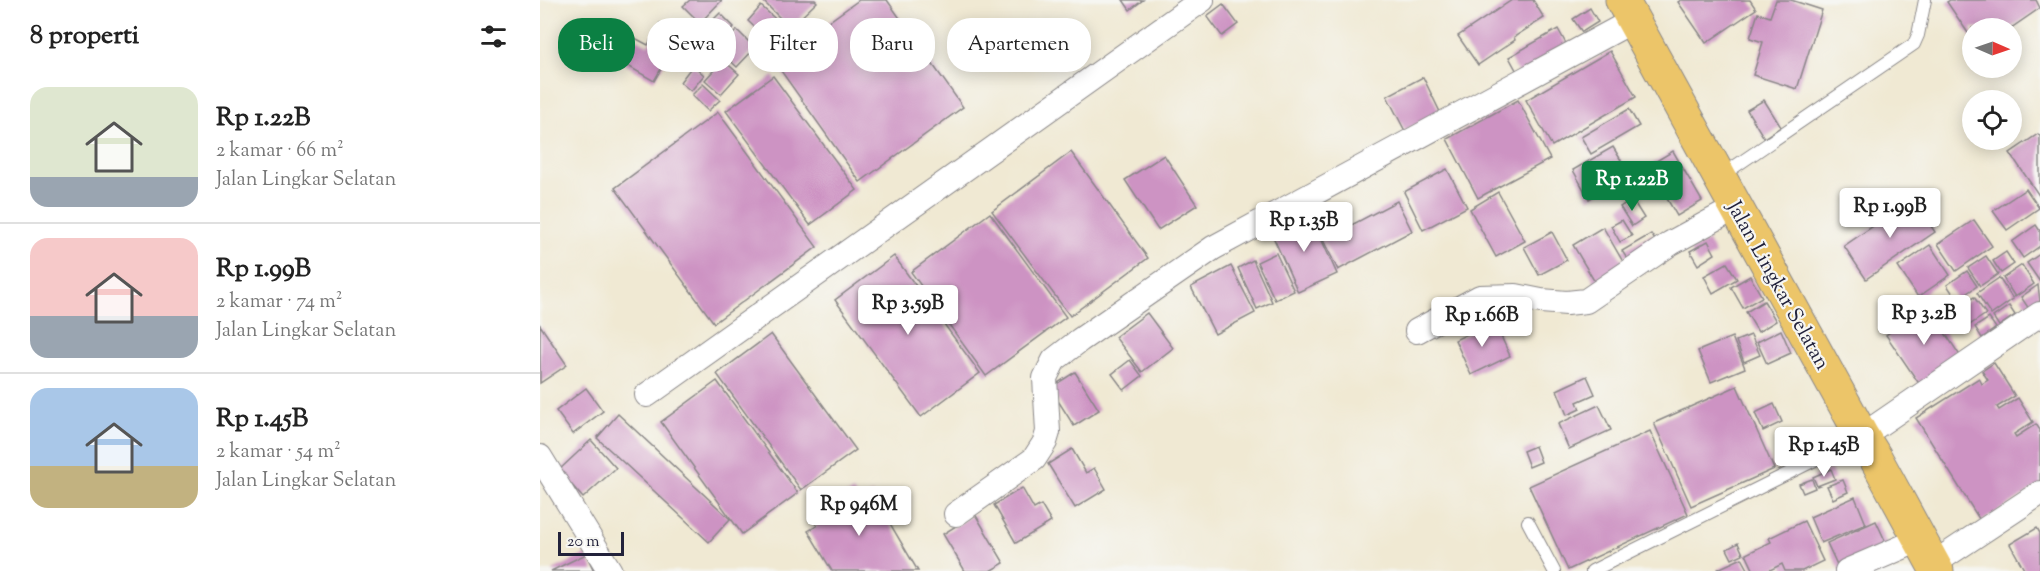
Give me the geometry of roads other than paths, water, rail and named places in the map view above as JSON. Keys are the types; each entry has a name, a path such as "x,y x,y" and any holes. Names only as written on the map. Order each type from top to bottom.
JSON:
{"highway":[{"name":"Jalan Lingkar Selatan","path":"1628,10 1930,558"}],"street":[{"path":"647,395 1202,0"},
{"path":"956,514 1034,459 1048,432 1045,378 1054,360 1080,339 1213,248 1628,10"},
{"path":"1417,331 1480,297 1516,296 1567,303 1586,301 1671,243 1737,207"},
{"path":"1862,436 2040,314"},
{"path":"540,457 610,571"},
{"path":"1847,571 1930,558 2040,493"}],"lane":[{"path":"1720,177 1914,44 1925,0"},
{"path":"1592,571 1862,436"},
{"path":"1528,522 1554,571"}]}
